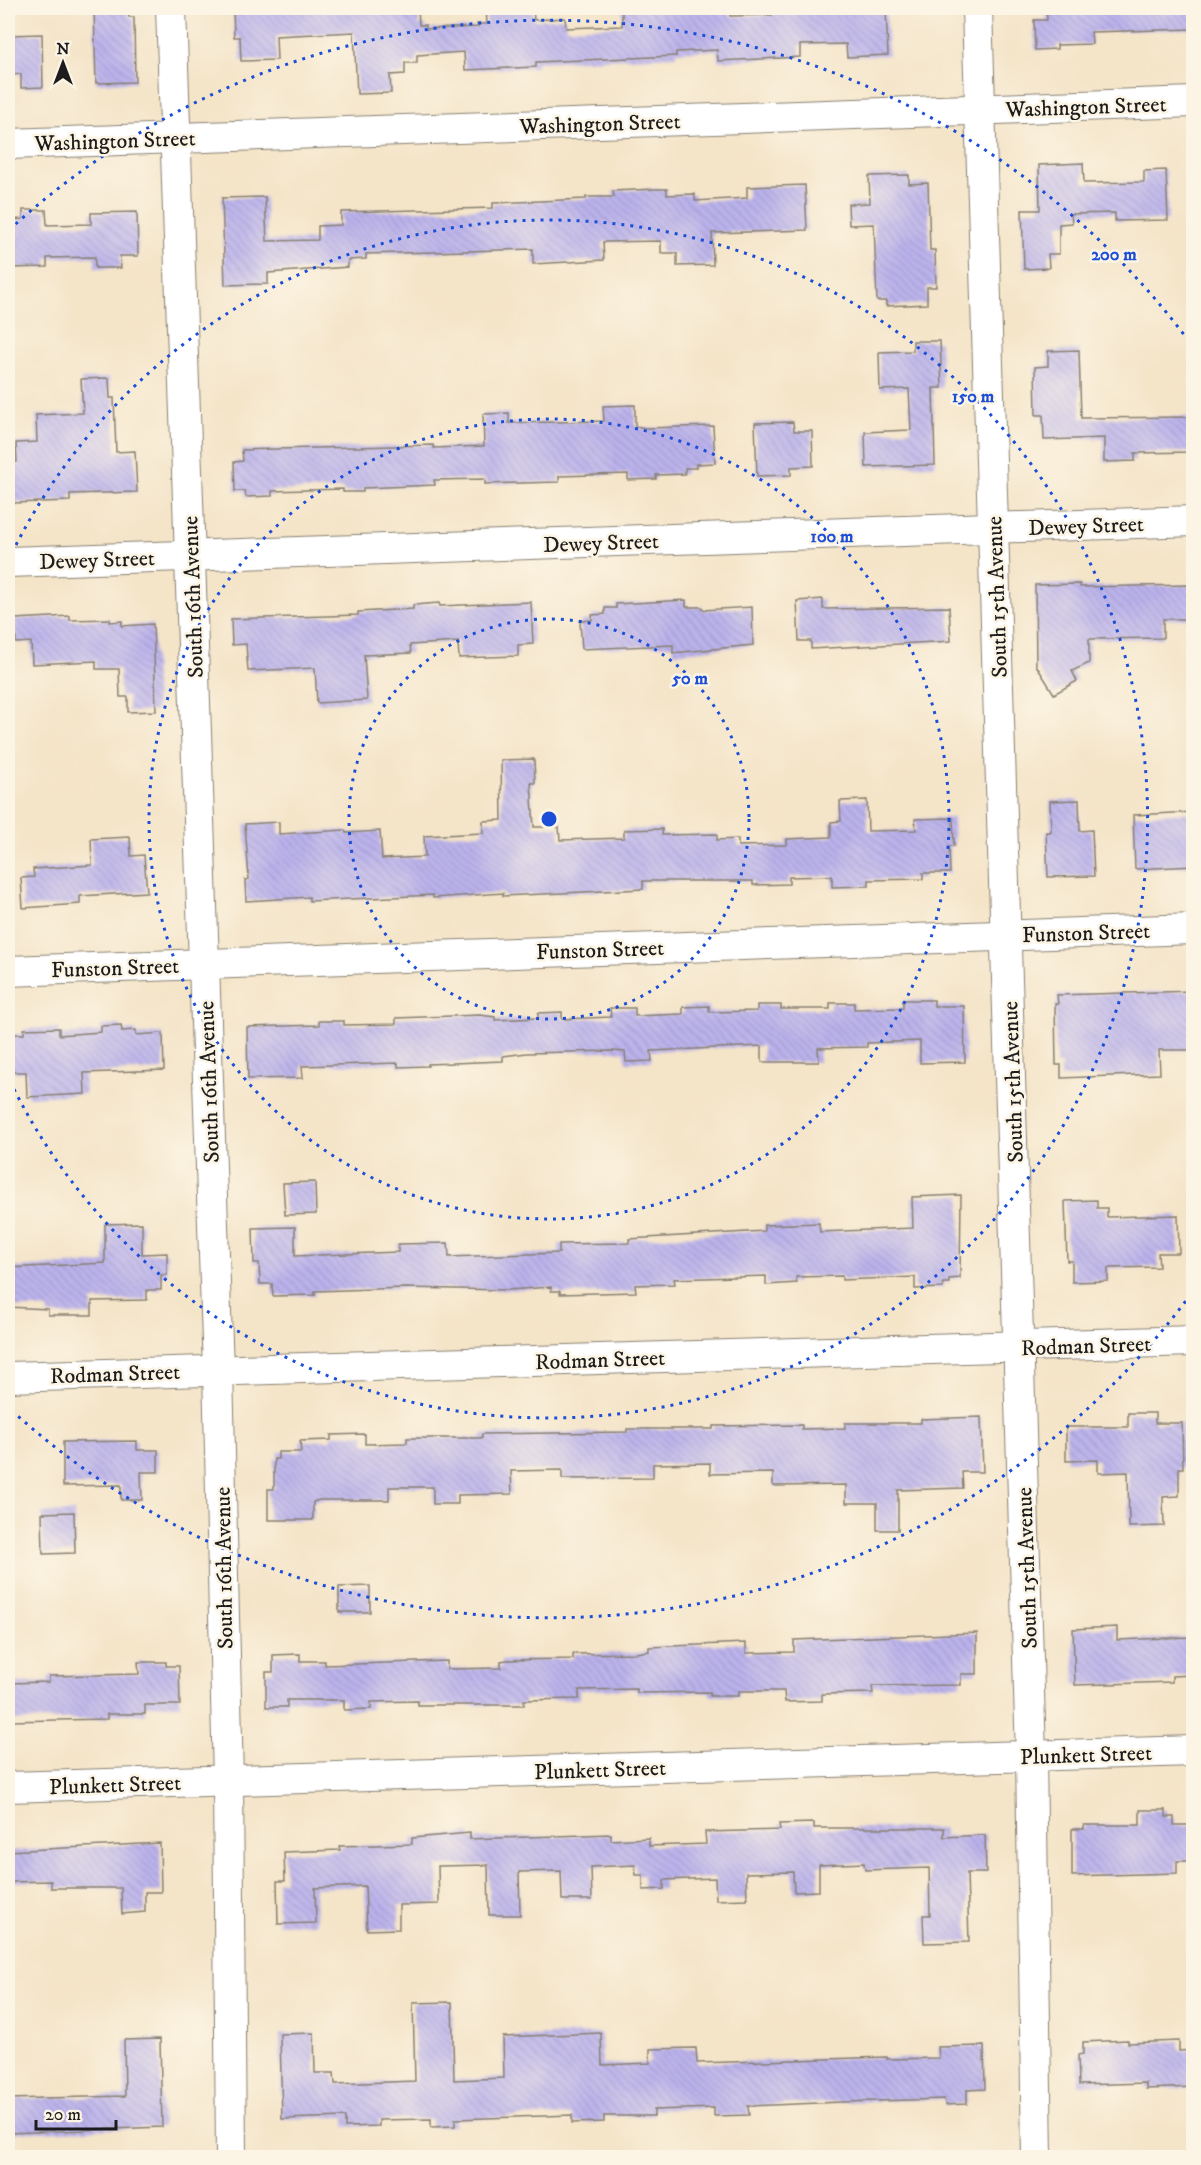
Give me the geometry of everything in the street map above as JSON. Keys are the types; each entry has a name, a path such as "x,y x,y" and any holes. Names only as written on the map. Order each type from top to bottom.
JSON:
{"street":[{"name":"South 16th Avenue","path":"171,8 218,1370 228,1780 231,2157"},
{"name":"South 15th Avenue","path":"977,8 1020,1347 1031,1756 1037,2157"},
{"name":"Washington Street","path":"8,144 1194,102"},
{"name":"Dewey Street","path":"8,562 1194,521"},
{"name":"Funston Street","path":"8,971 1194,929"},
{"name":"Rodman Street","path":"8,1377 1194,1341"},
{"name":"Plunkett Street","path":"8,1787 1194,1751"}],"building":[{"path":"94,8 128,8 129,17 134,17 135,82 96,83"},
{"path":"233,8 330,8 330,11 418,8 419,25 426,25 426,29 478,27 477,24 487,24 486,8 533,8 534,20 565,18 566,28 622,26 622,8 729,8 730,16 772,15 771,8 886,8 888,55 847,57 846,44 800,45 800,57 718,61 717,50 676,52 676,56 536,62 536,67 465,70 464,52 417,55 417,63 405,63 405,74 390,75 391,93 357,94 354,32 276,36 277,60 241,61 240,37 234,37"},
{"path":"1046,8 1194,8 1194,29 1091,32 1092,44 1057,45 1057,49 1035,50 1034,20 1047,20"},
{"path":"42,34 43,87 21,88 21,74 8,75 8,35"},
{"path":"1083,163 1084,183 1144,182 1144,171 1166,170 1168,220 1115,221 1115,213 1071,214 1072,223 1059,224 1059,254 1048,254 1049,268 1024,269 1022,210 1040,210 1039,165"},
{"path":"909,175 909,184 928,183 930,250 935,250 936,287 927,287 927,304 886,306 886,301 877,301 874,224 849,225 848,204 870,203 869,176"},
{"path":"805,185 807,230 712,233 713,265 677,266 677,253 661,253 661,241 603,242 604,260 533,264 533,249 366,254 366,259 348,260 348,267 268,273 268,284 225,285 222,198 265,197 267,241 318,240 318,226 341,225 341,212 493,208 493,203 614,197 613,191 656,189 667,189 667,195 695,194 695,201 747,198 747,187"},
{"path":"23,210 46,210 47,225 91,224 91,213 137,212 138,256 120,256 121,268 95,268 95,257 47,258 47,267 8,268 8,220 23,219"},
{"path":"913,341 940,341 942,388 933,388 935,465 866,467 865,432 911,430 909,389 880,390 879,352 913,351"},
{"path":"1079,350 1081,418 1194,417 1194,452 1135,453 1135,461 1104,462 1104,438 1044,440 1043,415 1036,415 1035,367 1048,366 1048,351"},
{"path":"109,378 110,398 114,398 116,452 135,451 137,492 70,494 70,501 12,503 10,462 17,462 16,443 37,442 36,415 83,413 81,379"},
{"path":"635,405 635,426 646,428 713,426 715,463 696,464 696,468 685,468 685,474 656,475 656,479 628,480 628,474 559,476 559,482 485,484 485,479 434,480 435,485 363,488 363,492 343,492 343,489 272,491 272,496 246,497 245,491 235,491 234,462 243,461 242,450 433,445 434,448 484,446 483,414 509,413 509,423 604,421 603,406"},
{"path":"793,422 794,431 812,431 813,466 791,467 791,475 757,476 755,423"},
{"path":"1080,584 1080,587 1194,585 1194,619 1163,619 1163,638 1089,639 1089,663 1072,671 1077,681 1054,694 1036,665 1035,585"},
{"path":"823,599 823,609 949,607 951,641 811,649 811,641 799,641 797,601"},
{"path":"686,600 686,607 702,607 703,610 752,607 753,645 673,653 673,645 582,649 580,621 592,620 592,615 605,614 605,608 616,608 616,604"},
{"path":"531,602 533,644 518,645 518,656 459,658 458,642 410,645 411,653 364,655 367,700 317,703 315,668 248,671 246,644 232,645 231,619 358,615 358,612 413,609 413,605 439,603 440,606"},
{"path":"70,616 70,620 122,621 122,626 153,624 156,711 128,712 128,697 120,697 119,669 96,669 96,661 32,664 31,642 16,643 15,619"},
{"path":"534,759 535,783 531,783 534,827 559,827 560,840 624,838 624,830 662,829 662,835 717,834 717,840 738,839 738,846 787,845 787,839 831,837 831,822 841,821 840,801 867,800 868,831 916,830 915,819 953,818 954,846 949,846 950,873 923,873 923,879 869,880 869,886 832,887 832,876 789,877 789,884 753,885 753,881 643,881 643,889 503,896 503,893 433,898 433,895 309,901 309,897 246,901 245,880 249,879 245,824 279,822 279,834 345,830 346,833 380,831 382,859 425,857 424,836 483,833 483,821 502,820 501,760"},
{"path":"1079,800 1080,831 1092,830 1094,876 1048,877 1046,832 1051,832 1050,801"},
{"path":"1194,812 1194,866 1135,869 1133,815"},
{"path":"130,837 131,856 144,855 147,892 80,896 80,904 23,908 21,878 34,877 33,869 92,865 91,839"},
{"path":"1194,991 1194,1050 1159,1050 1160,1074 1061,1078 1061,1065 1056,1065 1055,1004 1058,1004 1057,995"},
{"path":"903,1000 934,1000 934,1006 964,1006 965,1062 920,1063 920,1041 867,1043 867,1047 818,1048 819,1062 762,1062 762,1046 651,1051 652,1061 626,1062 625,1052 612,1051 527,1053 503,1056 503,1061 428,1064 428,1066 398,1067 398,1063 302,1066 303,1078 248,1079 247,1027 319,1025 319,1021 344,1021 344,1025 396,1024 396,1018 480,1015 495,1017 495,1020 538,1018 538,1013 562,1012 562,1019 611,1017 610,1008 635,1008 635,1016 683,1014 683,1007 709,1006 709,1012 757,1011 757,1005 781,1005 781,1009 830,1009 830,1003 854,1003 854,1009 903,1008"},
{"path":"121,1025 122,1031 136,1030 136,1035 163,1033 164,1070 84,1073 85,1094 27,1097 26,1072 8,1072 8,1034 24,1034 24,1029 59,1028 59,1035 101,1032 101,1026"},
{"path":"315,1182 316,1214 285,1215 283,1183"},
{"path":"961,1195 960,1278 949,1279 949,1283 943,1283 943,1288 915,1289 915,1277 842,1280 842,1276 796,1277 797,1283 766,1285 766,1276 674,1279 675,1284 635,1285 636,1292 560,1294 560,1291 551,1291 551,1287 507,1290 405,1288 315,1291 315,1295 273,1296 272,1284 260,1284 259,1263 254,1263 253,1228 295,1227 295,1256 398,1252 398,1244 448,1243 449,1257 559,1253 559,1244 629,1243 629,1239 764,1231 764,1225 819,1223 820,1232 913,1228 912,1197"},
{"path":"1097,1200 1097,1208 1107,1208 1107,1217 1178,1215 1179,1253 1158,1253 1159,1267 1108,1268 1108,1281 1072,1282 1072,1261 1067,1261 1065,1201"},
{"path":"142,1223 142,1254 167,1253 167,1275 161,1275 161,1290 147,1290 147,1300 92,1301 92,1315 48,1315 48,1309 8,1307 8,1268 105,1263 105,1224"},
{"path":"1128,1413 1155,1413 1155,1423 1182,1423 1183,1468 1179,1468 1179,1496 1163,1497 1164,1526 1129,1527 1128,1472 1098,1473 1098,1460 1066,1461 1066,1427 1128,1427"},
{"path":"981,1417 983,1472 962,1472 963,1488 898,1490 898,1530 877,1530 877,1503 846,1503 846,1485 773,1486 773,1473 710,1474 710,1463 653,1464 653,1478 562,1479 562,1470 511,1471 512,1494 458,1495 458,1504 433,1504 433,1487 389,1487 389,1500 319,1500 313,1502 313,1520 268,1520 268,1489 274,1489 274,1459 278,1459 278,1452 301,1452 300,1441 331,1440 331,1435 365,1434 365,1444 407,1443 407,1438 482,1438 482,1434 627,1432 627,1429 713,1429 713,1426 802,1425 802,1429 845,1428 845,1423 921,1423 921,1419"},
{"path":"137,1441 137,1450 158,1450 158,1472 141,1472 142,1500 121,1500 121,1485 63,1486 63,1442"},
{"path":"74,1512 75,1553 43,1554 42,1513"},
{"path":"370,1586 370,1612 339,1612 339,1587"},
{"path":"1117,1627 1117,1640 1192,1637 1193,1675 1172,1676 1172,1682 1075,1685 1073,1629"},
{"path":"977,1633 977,1674 961,1674 961,1685 872,1686 873,1693 822,1694 822,1701 785,1702 784,1691 738,1691 738,1696 710,1696 710,1692 637,1693 637,1689 579,1690 579,1699 524,1700 524,1705 418,1705 418,1701 371,1702 371,1709 344,1710 344,1700 287,1700 287,1707 266,1707 266,1672 273,1672 273,1655 300,1654 300,1661 325,1661 325,1665 447,1661 447,1669 501,1668 501,1661 507,1660 573,1659 573,1654 636,1653 649,1651 649,1647 746,1643 746,1653 794,1652 794,1640"},
{"path":"138,1662 166,1662 166,1666 179,1666 180,1705 145,1705 145,1714 107,1714 107,1719 8,1721 8,1683 49,1682 49,1676 139,1674"},
{"path":"1140,1810 1166,1810 1166,1817 1174,1817 1174,1825 1194,1825 1194,1861 1177,1861 1177,1873 1072,1876 1072,1829 1084,1829 1084,1825 1140,1825"},
{"path":"814,1823 814,1828 944,1828 944,1837 985,1835 986,1873 967,1873 969,1942 924,1943 923,1915 930,1915 929,1868 865,1870 864,1863 819,1865 819,1891 794,1892 793,1872 746,1873 747,1899 716,1900 715,1878 664,1880 664,1889 643,1890 643,1875 636,1875 635,1865 591,1867 592,1900 562,1900 561,1871 519,1872 520,1915 489,1915 488,1865 438,1866 439,1904 399,1905 399,1929 367,1930 365,1886 315,1888 316,1923 278,1924 277,1881 285,1881 284,1852 340,1850 339,1846 412,1844 412,1838 470,1833 470,1839 611,1834 611,1840 649,1838 649,1846 706,1844 705,1832 780,1830 779,1824"},
{"path":"160,1843 161,1892 145,1892 145,1912 122,1914 121,1888 51,1888 51,1881 8,1882 8,1851"},
{"path":"452,2002 454,2080 504,2078 503,2037 601,2033 602,2065 650,2063 650,2049 696,2048 697,2063 887,2057 887,2059 939,2058 938,2047 984,2046 985,2089 967,2090 967,2104 945,2105 944,2099 748,2106 749,2115 714,2116 714,2108 654,2110 654,2116 604,2116 604,2122 572,2123 572,2115 455,2119 455,2126 431,2127 431,2119 379,2120 379,2126 345,2127 345,2117 282,2119 280,2034 314,2033 315,2073 334,2073 335,2084 415,2081 413,2003"},
{"path":"160,2039 162,2127 8,2133 8,2099 125,2096 124,2040"},
{"path":"1128,2040 1128,2043 1179,2041 1179,2051 1194,2050 1194,2087 1146,2089 1146,2083 1079,2085 1078,2055 1083,2054 1083,2042"}]}
